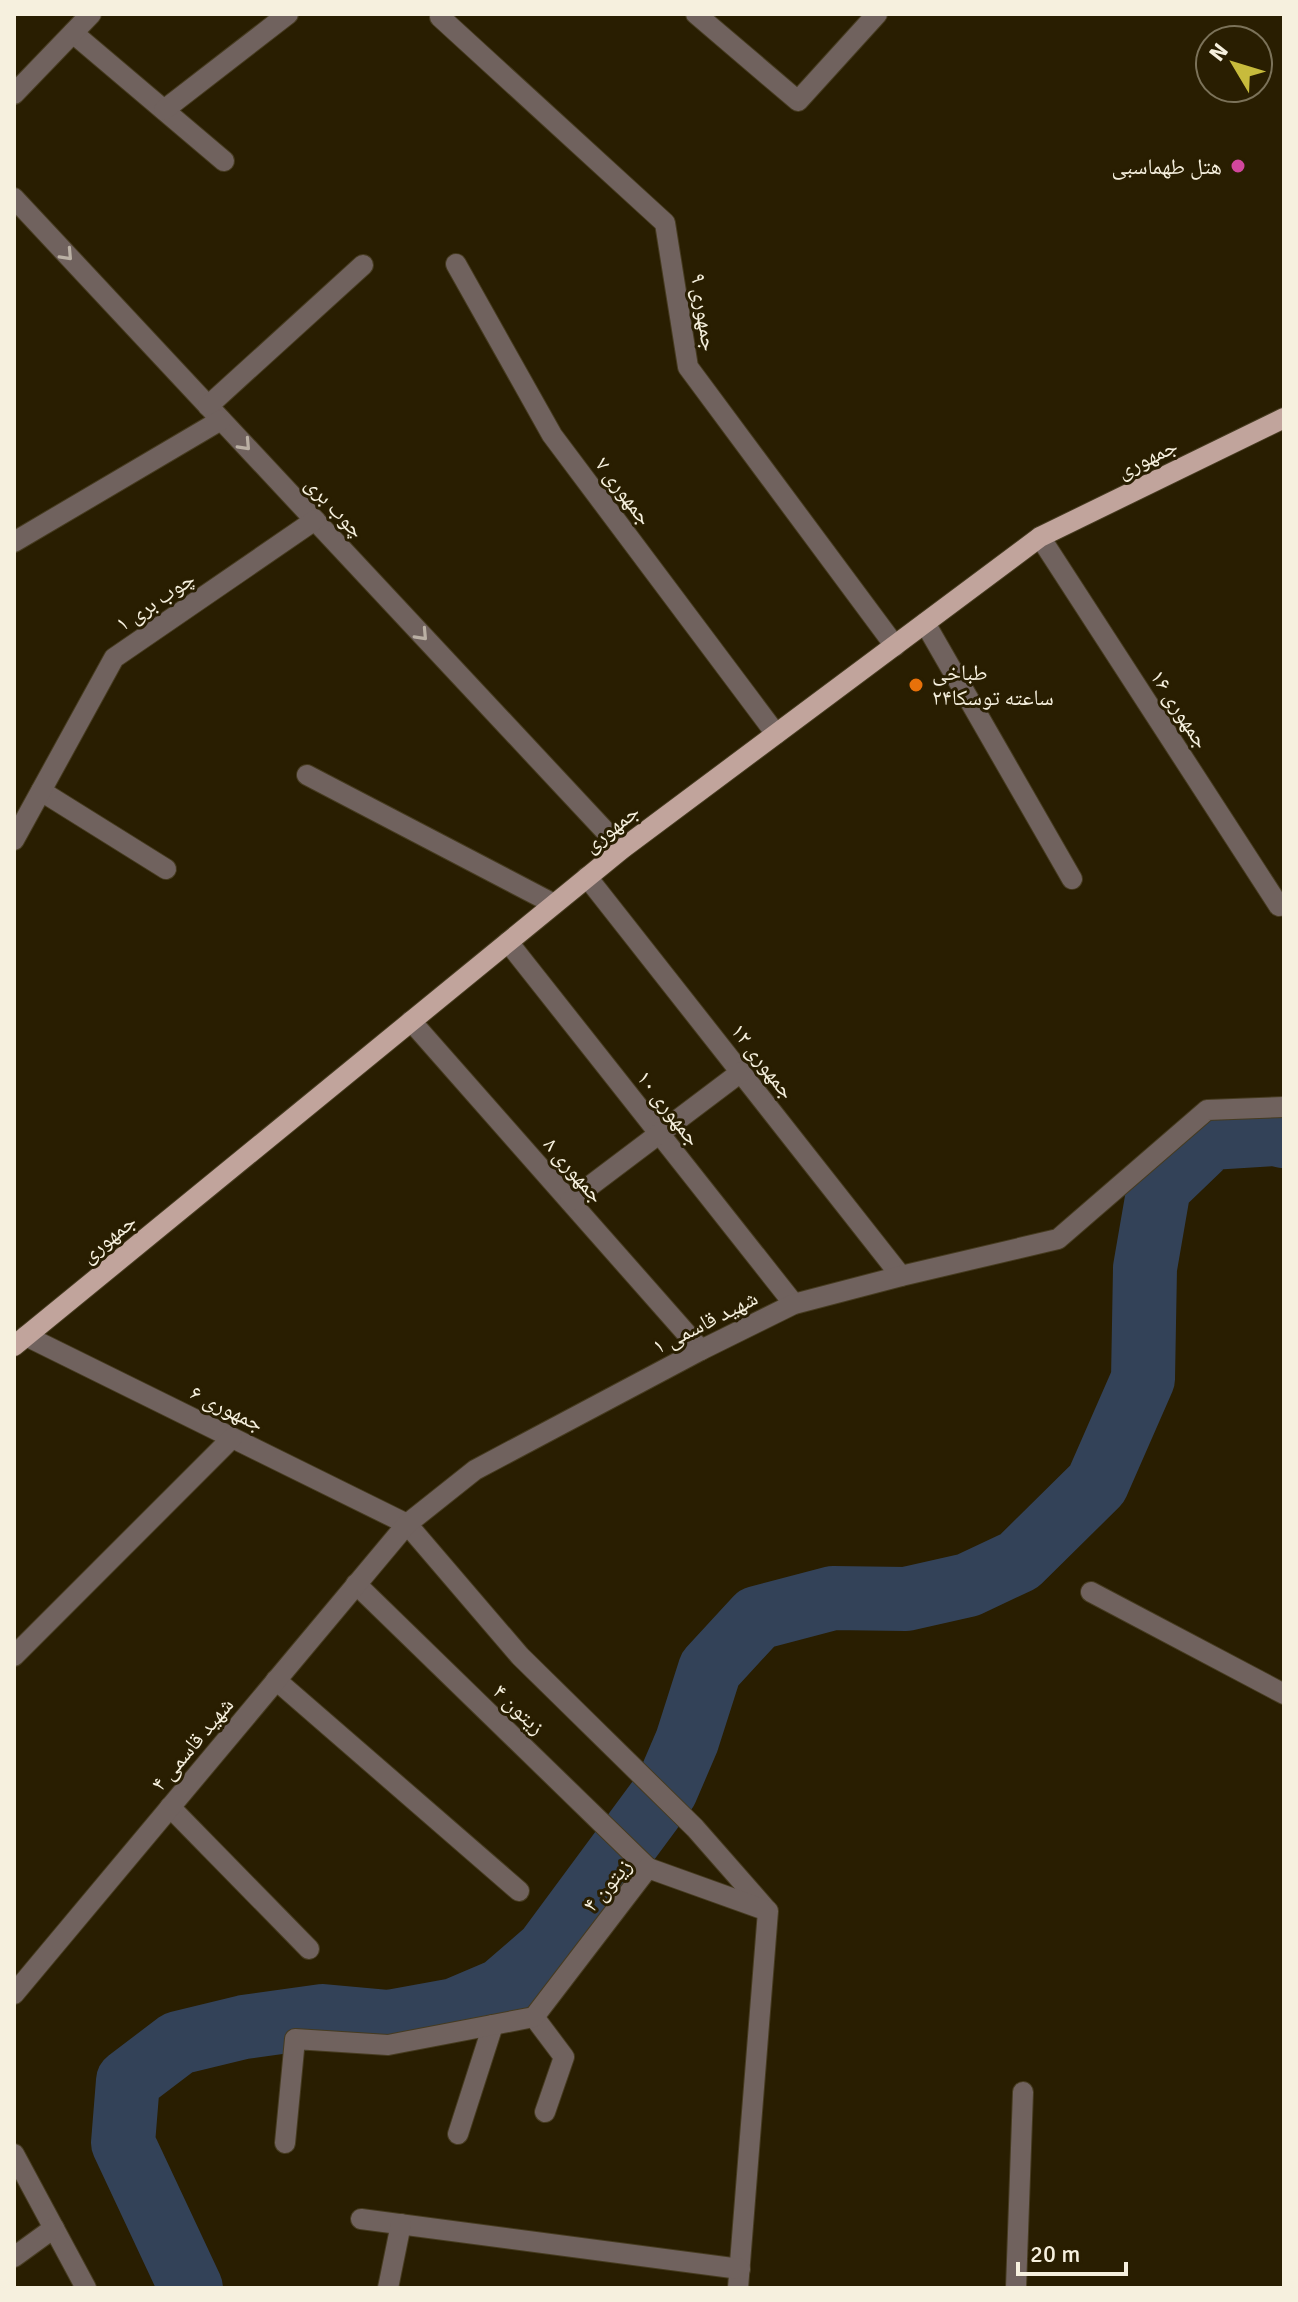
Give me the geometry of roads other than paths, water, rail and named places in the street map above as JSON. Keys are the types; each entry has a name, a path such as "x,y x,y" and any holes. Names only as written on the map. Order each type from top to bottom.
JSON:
{"main road":[{"name":"جمهوری","path":"20,1341 622,849 1040,537 1284,418"}],"street":[{"path":"14,94 91,14"},
{"path":"164,110 288,14"},
{"path":"696,14 798,101 877,14"},
{"name":"۹ جمهوری","path":"440,17 665,223 688,367 895,646"},
{"path":"73,33 224,161"},
{"name":"چوب بری","path":"14,198 622,849"},
{"name":"۷ جمهوری","path":"456,264 552,435 776,734"},
{"path":"14,542 215,413 363,265"},
{"name":"۱ چوب بری","path":"14,840 114,658 315,520"},
{"name":"۱۶ جمهوری","path":"1040,537 1279,906"},
{"path":"925,623 1072,879"},
{"path":"307,775 554,904"},
{"path":"41,791 166,869"},
{"name":"۱۲ جمهوری","path":"587,877 901,1276"},
{"name":"۱۰ جمهوری","path":"508,942 794,1304"},
{"name":"۸ جمهوری","path":"411,1021 701,1350"},
{"path":"570,1201 741,1072"},
{"name":"۱ شهید قاسمی","path":"407,1524 475,1470 794,1304 1058,1239 1207,1110 1284,1107"},
{"name":"جمهوری ۶","path":"20,1341 232,1438 407,1524"},
{"path":"14,1656 232,1438"},
{"path":"361,2219 739,2279 768,1911 695,1828 520,1656 407,1524"},
{"name":"۴ شهید قاسمی","path":"14,1994 407,1524"},
{"name":"زیتون ۴","path":"356,1584 648,1868"},
{"path":"1091,1592 1284,1694"},
{"path":"276,1680 519,1891"},
{"path":"170,1807 309,1949"},
{"name":"۴ زیتون","path":"534,2017 648,1868 768,1911"},
{"path":"285,2143 295,2039 388,2045 534,2017 564,2057 545,2112"},
{"path":"458,2134 493,2025"},
{"path":"1016,2288 1023,2092"},
{"path":"14,2154 86,2288"},
{"path":"388,2288 401,2224"},
{"path":"14,2257 54,2228"}],"waterway":[{"path":"191,2288 123,2143 128,2081 178,2043 244,2027 323,2016 389,2022 455,2010 502,1990 547,1951 666,1790 687,1741 710,1669 757,1618 833,1598 906,1599 968,1585 1019,1561 1097,1484 1143,1379 1145,1268 1159,1187 1210,1138 1284,1136"}],"place":[{"name":"هتل طهماسبی","path":"1238,166"},
{"name":"طباخی ۲۴ساعته توسکا","path":"916,685"}]}
